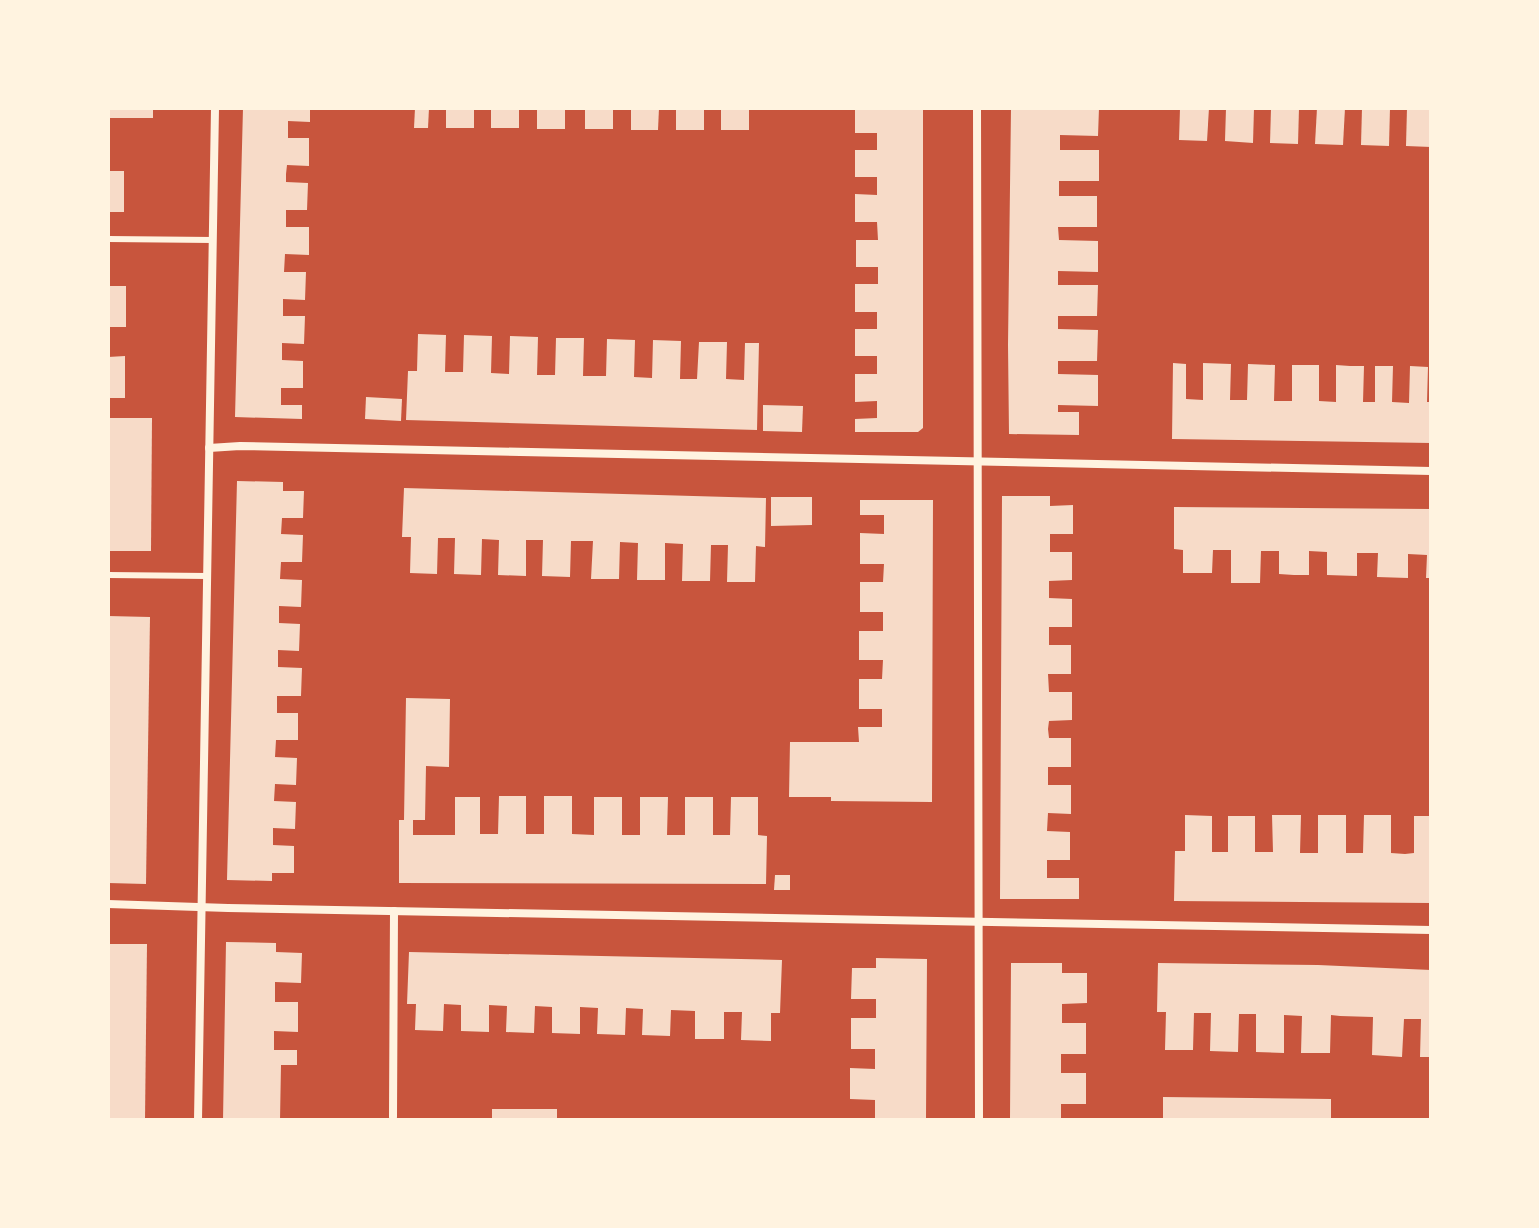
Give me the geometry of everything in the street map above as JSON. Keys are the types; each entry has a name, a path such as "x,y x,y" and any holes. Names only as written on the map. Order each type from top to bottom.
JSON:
{"street":[{"path":"198,1120 215,108"},
{"path":"977,108 979,1120"},
{"path":"209,448 240,446 1431,471"},
{"path":"108,904 1431,930"},
{"path":"393,1117 394,911"}],"lane":[{"path":"108,239 213,240"},
{"path":"108,575 207,576"}],"building":[{"path":"108,108 153,108 153,118 108,118"},
{"path":"243,108 310,108 310,122 288,121 288,138 309,138 309,166 287,165 286,174 286,182 308,183 307,210 286,210 286,227 309,227 309,255 285,254 284,272 306,272 305,300 283,299 283,316 305,316 304,344 282,343 282,360 303,361 303,388 281,388 281,405 302,405 302,419 235,417"},
{"path":"415,108 429,108 428,128 414,128"},
{"path":"446,108 474,108 474,128 446,128"},
{"path":"491,108 519,108 519,128 491,128"},
{"path":"537,108 565,108 565,129 537,129"},
{"path":"585,108 613,108 613,129 585,129"},
{"path":"631,108 659,108 658,130 631,130"},
{"path":"676,108 704,108 704,130 676,130"},
{"path":"721,108 749,108 749,130 721,130"},
{"path":"855,108 923,108 923,428 918,432 855,432 855,419 877,418 877,401 855,402 855,374 877,374 877,356 855,356 855,329 877,329 877,312 855,312 855,284 878,284 878,267 856,267 856,240 878,240 877,222 855,222 855,194 877,195 877,177 855,177 855,150 877,150 877,133 855,133"},
{"path":"1011,108 1099,108 1098,136 1060,135 1060,150 1099,150 1099,181 1059,181 1059,196 1097,196 1097,227 1058,227 1059,240 1098,241 1098,272 1058,271 1058,285 1098,285 1097,316 1058,316 1058,329 1098,330 1097,361 1058,361 1058,374 1098,375 1098,406 1058,405 1058,412 1079,412 1079,435 1009,434"},
{"path":"1180,108 1209,108 1207,141 1179,140"},
{"path":"1226,108 1254,108 1253,143 1225,141"},
{"path":"1271,108 1299,108 1298,144 1270,143"},
{"path":"1317,108 1345,108 1343,145 1315,144"},
{"path":"1362,108 1390,108 1389,146 1361,145"},
{"path":"1407,108 1431,108 1431,147 1406,146"},
{"path":"108,171 124,171 124,212 108,212"},
{"path":"108,286 126,286 126,327 108,327"},
{"path":"418,334 446,335 445,372 463,372 464,335 492,336 491,373 509,374 510,336 538,337 537,375 555,375 556,338 584,338 583,376 606,376 607,339 635,340 634,377 652,378 653,340 681,341 680,379 697,379 699,342 727,342 726,379 744,380 745,343 759,343 757,430 406,420 408,371 417,371"},
{"path":"125,356 125,398 108,398 108,357"},
{"path":"1173,363 1186,364 1186,399 1203,400 1203,363 1231,364 1230,400 1247,400 1248,364 1275,365 1274,401 1292,401 1292,365 1319,365 1319,401 1336,402 1336,365 1364,366 1363,402 1375,402 1375,366 1393,366 1392,402 1409,403 1410,366 1428,367 1431,443 1172,439"},
{"path":"366,397 402,399 401,421 365,419"},
{"path":"763,405 803,406 802,432 763,431"},
{"path":"108,418 152,418 151,551 108,551"},
{"path":"237,481 283,482 283,491 304,491 303,518 282,518 281,534 303,535 302,562 281,562 280,579 302,580 301,607 279,606 279,623 300,624 299,651 278,650 278,667 302,668 301,696 277,696 277,713 298,713 298,740 276,740 275,757 297,758 296,785 275,784 274,801 296,802 295,829 273,828 273,845 294,846 294,873 272,873 272,881 227,880"},
{"path":"404,488 766,498 765,547 756,546 755,582 727,582 728,545 711,545 710,581 682,581 683,544 665,543 665,580 637,580 638,543 620,542 619,579 591,579 593,541 571,541 570,577 542,576 543,540 526,540 526,576 498,575 499,540 482,539 481,575 454,574 455,538 438,538 437,574 410,573 411,537 402,537"},
{"path":"1002,496 1050,496 1050,506 1073,505 1073,534 1050,534 1050,552 1072,552 1072,580 1049,581 1049,598 1072,599 1072,627 1049,627 1049,645 1071,645 1071,674 1048,674 1049,692 1072,692 1072,720 1049,721 1048,729 1049,738 1071,738 1071,767 1048,767 1048,785 1071,785 1071,814 1048,813 1047,831 1070,832 1070,860 1047,860 1047,878 1079,878 1079,899 1000,899"},
{"path":"771,497 812,497 812,525 771,526"},
{"path":"860,500 933,500 932,802 831,801 831,797 789,797 790,742 859,742 858,727 882,727 882,709 859,709 859,679 882,679 883,660 859,660 859,631 883,631 883,612 860,612 860,582 883,582 884,564 860,564 860,533 884,534 884,515 860,515"},
{"path":"1174,507 1431,509 1431,578 1426,578 1427,555 1408,554 1408,578 1377,577 1378,553 1357,553 1357,576 1327,575 1327,552 1309,551 1309,575 1279,574 1279,551 1261,551 1260,583 1231,583 1231,550 1213,550 1212,573 1183,573 1183,550 1174,549"},
{"path":"108,616 150,617 146,884 108,883"},
{"path":"406,698 450,699 449,767 426,766 425,820 413,820 413,835 455,835 455,797 480,797 480,834 498,834 499,796 526,796 526,834 544,834 544,796 572,796 572,834 594,835 594,797 622,797 622,835 640,835 640,797 668,797 667,835 685,835 685,797 713,797 713,835 730,835 731,797 758,797 758,835 767,836 766,884 399,883 399,820 404,820"},
{"path":"1185,815 1212,816 1212,852 1228,852 1228,816 1255,816 1255,852 1273,852 1272,815 1301,815 1300,853 1318,853 1318,815 1346,815 1346,853 1363,853 1364,815 1391,815 1391,853 1405,854 1414,853 1414,816 1431,816 1431,903 1174,901 1175,851 1185,851"},
{"path":"775,875 790,875 790,890 774,890"},
{"path":"226,942 276,943 276,952 302,953 301,983 275,982 275,1002 298,1002 298,1032 274,1031 274,1050 297,1050 297,1065 281,1065 280,1120 223,1120"},
{"path":"108,944 147,944 145,1120 108,1120"},
{"path":"409,952 782,960 780,1013 771,1013 771,1041 741,1040 742,1012 724,1012 724,1039 695,1039 695,1011 671,1010 670,1036 642,1035 643,1009 626,1008 625,1035 597,1034 598,1008 580,1007 580,1034 552,1033 552,1007 535,1006 534,1033 506,1032 507,1006 489,1005 489,1032 461,1031 461,1005 444,1004 443,1031 415,1030 416,1004 407,1004"},
{"path":"876,958 927,959 926,1120 875,1120 875,1100 850,1099 850,1068 875,1069 875,1049 851,1049 851,1018 876,1018 876,999 851,999 852,968 876,968"},
{"path":"1011,963 1062,963 1062,973 1087,973 1087,1003 1062,1004 1062,1023 1086,1023 1086,1054 1061,1054 1061,1073 1086,1073 1086,1104 1061,1104 1061,1120 1010,1120"},
{"path":"1158,963 1431,970 1431,1057 1420,1057 1421,1019 1404,1019 1402,1057 1372,1055 1373,1017 1331,1015 1330,1053 1301,1053 1302,1016 1284,1015 1284,1053 1256,1052 1256,1014 1239,1014 1238,1052 1210,1051 1211,1013 1194,1013 1193,1050 1165,1050 1166,1012 1157,1012"},
{"path":"1163,1097 1331,1099 1331,1120 1163,1120"},
{"path":"492,1109 557,1109 557,1120 492,1120"}]}
